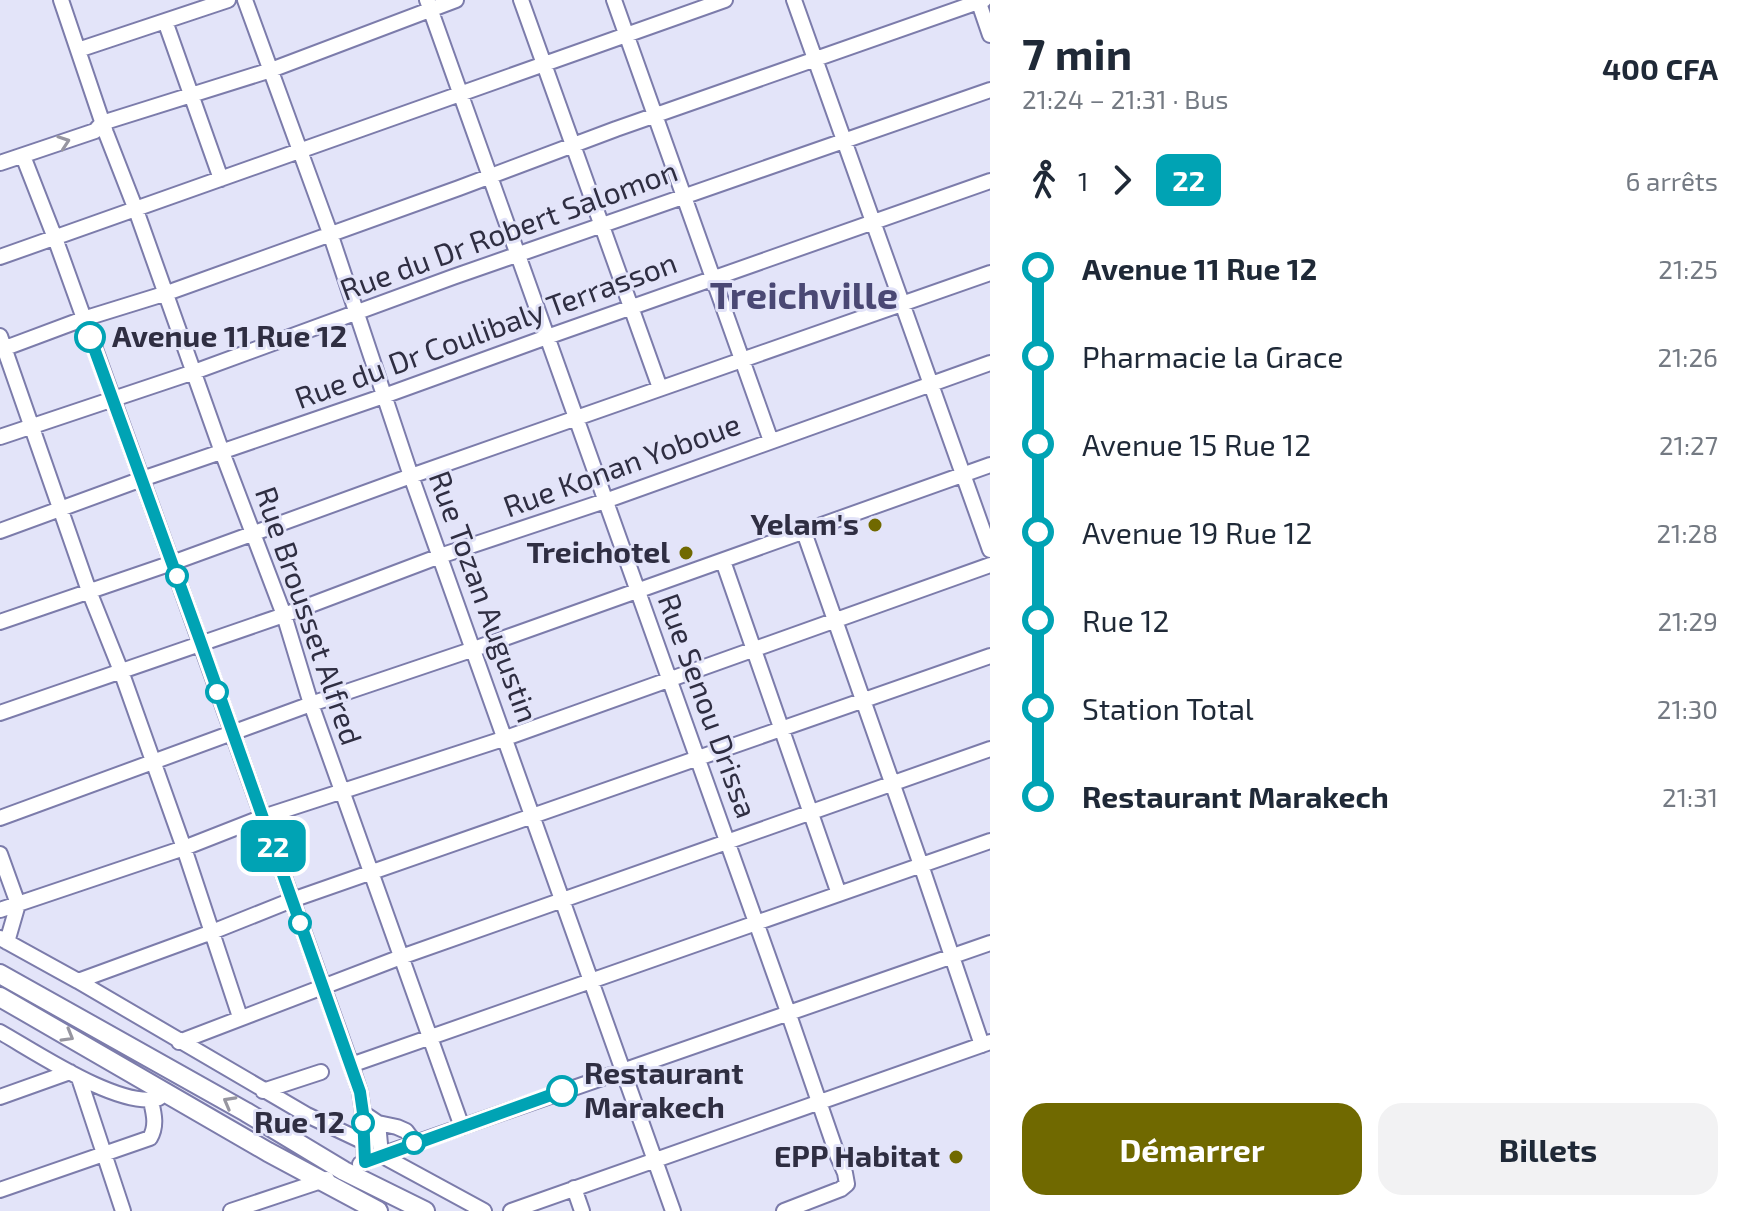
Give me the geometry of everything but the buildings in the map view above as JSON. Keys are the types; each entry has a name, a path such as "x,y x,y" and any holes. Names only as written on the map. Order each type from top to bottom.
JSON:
{"main road":[{"path":"0,974 246,1112 344,1171 425,1211"},
{"path":"0,997 321,1181 355,1206 378,1211"}],"street":[{"name":"Rue Brousset Alfred","path":"61,0 102,123 284,615 311,704 462,1127"},
{"path":"78,50 228,0"},
{"name":"Rue Tozan Augustin","path":"245,0 330,233 411,476 673,1211"},
{"path":"0,163 95,131 102,123 271,70 428,4 456,0"},
{"path":"521,0 660,388"},
{"path":"614,0 771,441"},
{"path":"0,257 725,0"},
{"path":"794,0 990,550"},
{"path":"240,1017 184,848 1,345 167,293 980,1 990,35"},
{"name":"Rue Senou Drissa","path":"428,4 845,1173 847,1184 841,1189 790,1210"},
{"path":"165,21 221,179"},
{"name":"Rue du Dr Robert Salomon","path":"0,437 194,372 517,255 990,90"},
{"path":"23,156 351,1065 360,1092 365,1162"},
{"name":"Rue du Dr Coulibaly Terrasson","path":"0,531 990,181"},
{"path":"0,622 990,273"},
{"name":"Rue Konan Yoboue","path":"0,713 990,363"},
{"path":"0,818 311,704 990,465"},
{"path":"511,1211 986,1043 951,956 804,532"},
{"path":"723,561 839,894"},
{"path":"0,910 184,848 263,817 506,738 990,565"},
{"path":"78,981 292,900 990,656"},
{"path":"179,1042 401,957 990,749"},
{"path":"351,1065 990,841"},
{"path":"0,854 18,904 4,940 263,1091 364,1142"},
{"path":"231,1211 321,1181 381,1155 623,1069 990,943"},
{"path":"0,1032 75,1075 128,1097 151,1101 171,1094"},
{"path":"263,1091 321,1072"},
{"path":"0,1097 75,1075"},
{"path":"75,1075 123,1211"},
{"path":"0,1190 150,1138 155,1130 151,1101"},
{"path":"363,1113 378,1123 406,1131 415,1143"},
{"path":"378,1123 381,1155"},
{"path":"381,1155 484,1211"},
{"path":"355,1206 369,1184"},
{"path":"574,1188 582,1211"}],"bus line":[{"name":"22","path":"90,337 360,1092 365,1162 562,1091"}],"place":[{"name":"Avenue 11 Rue 12","path":"90,337"},
{"name":"Yelam's","path":"875,525"},
{"name":"Treichotel","path":"686,553"},
{"name":"Restaurant Marakech","path":"562,1091"},
{"name":"Rue 12","path":"363,1123"},
{"name":"EPP Habitat","path":"956,1157"}],"district":[{"name":"Treichville","path":"804,296"}]}
